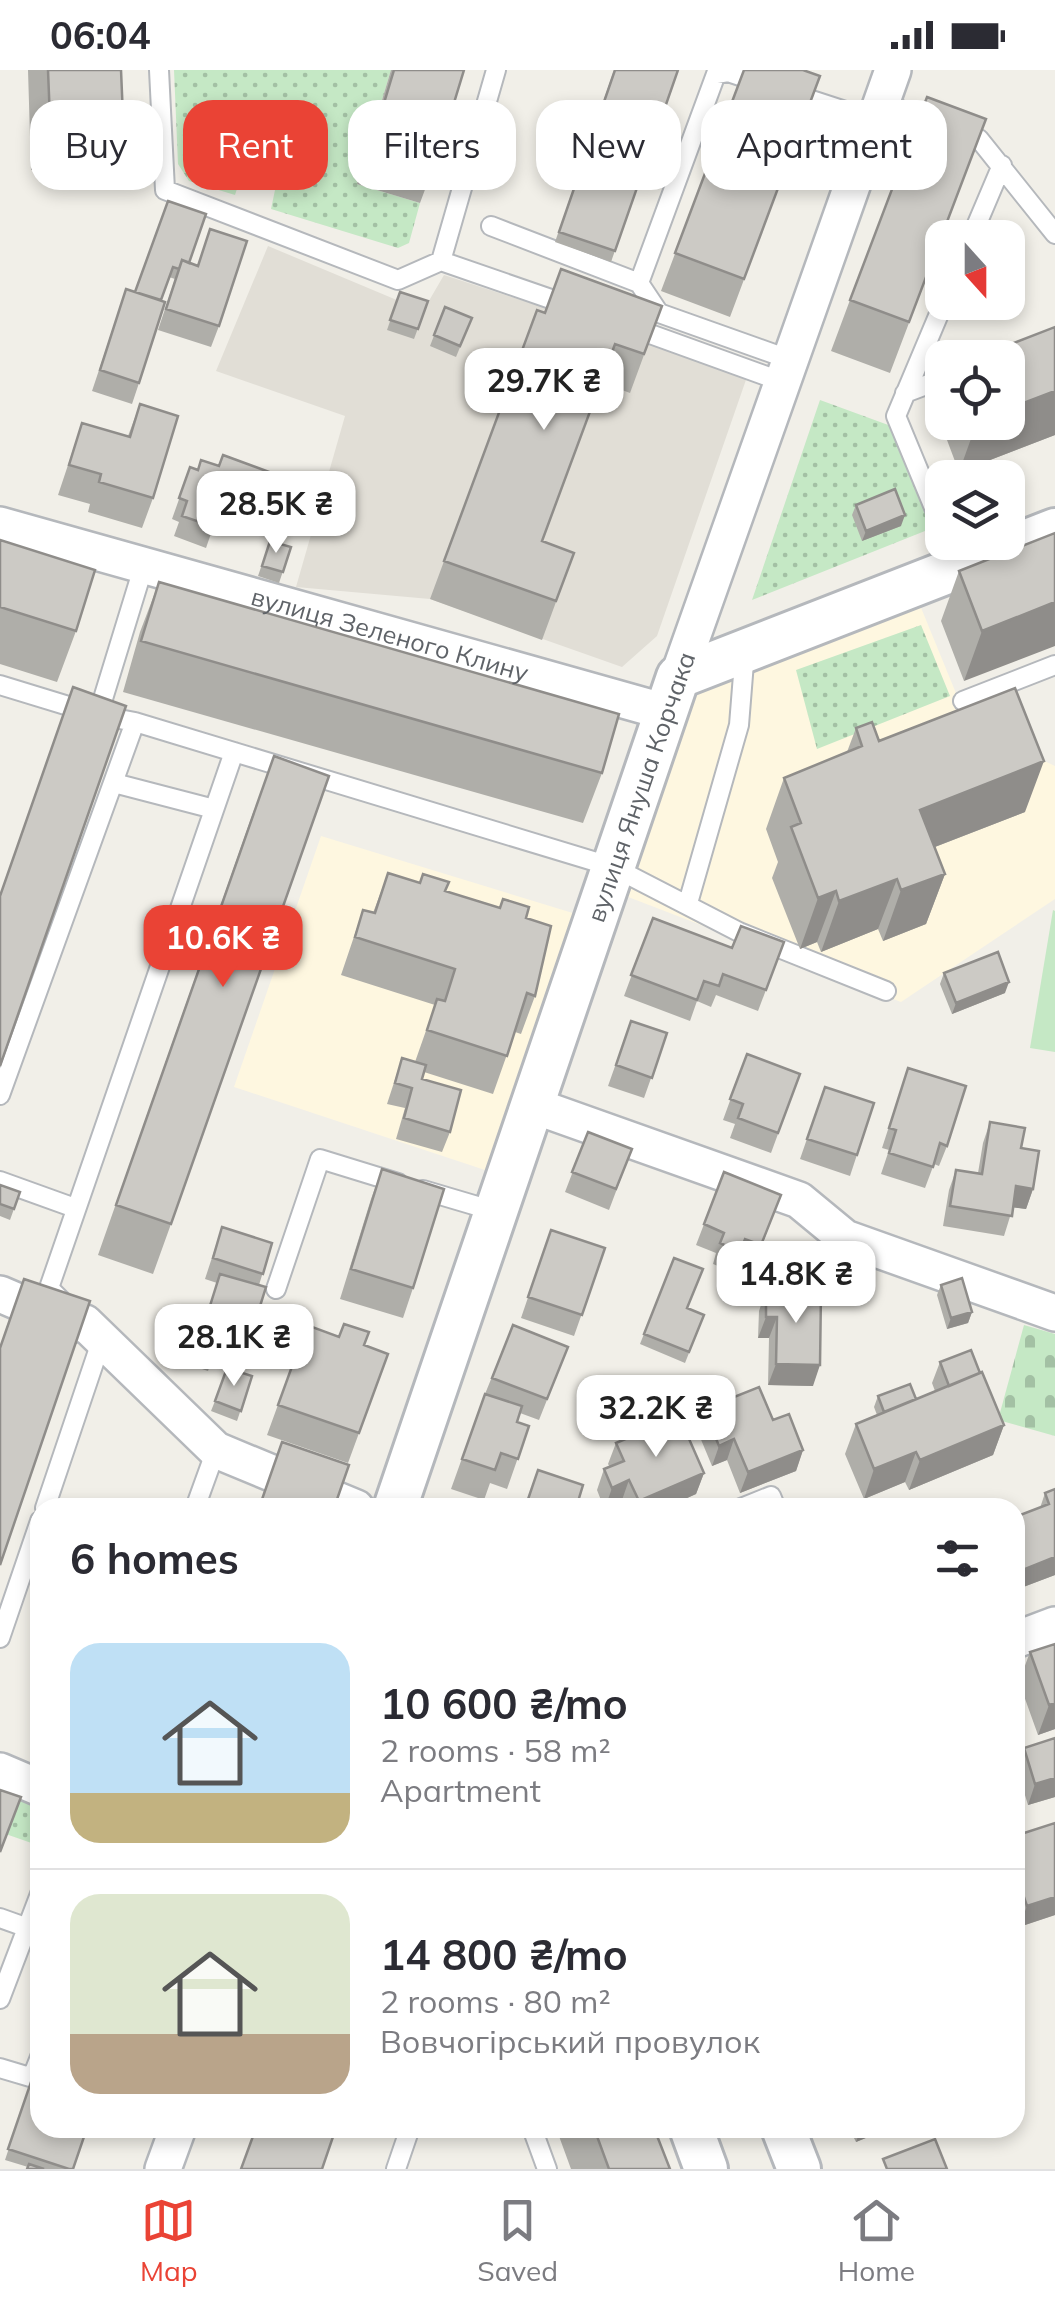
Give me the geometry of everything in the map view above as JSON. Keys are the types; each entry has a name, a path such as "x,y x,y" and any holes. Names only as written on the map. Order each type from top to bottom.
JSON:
{"street":[{"name":"вулиця Януша Корчака","path":"883,100 894,70"},
{"name":"вулиця Януша Корчака","path":"398,1498 672,694 851,190"},
{"name":"вулиця Зеленого Клину","path":"0,525 144,565 672,694"},
{"path":"672,694 745,650 957,561 1055,530"},
{"path":"532,1105 799,1200 845,1238 1055,1313"},
{"path":"0,1294 94,1331 216,1450 332,1498"},
{"path":"1025,1636 1055,1625"},
{"path":"0,1771 30,1784"},
{"path":"163,2169 174,2138"},
{"path":"695,2138 706,2169"},
{"path":"786,2138 799,2169"}],"lane":[{"path":"159,70 164,190 398,280 441,261 590,313"},
{"path":"441,261 496,70"},
{"path":"706,100 716,74 728,72 833,100"},
{"path":"639,284 701,115"},
{"path":"947,130 979,139 1055,234"},
{"path":"979,220 1002,165"},
{"path":"491,226 639,284 660,314 787,371"},
{"path":"609,320 787,371"},
{"path":"925,486 896,416 936,320"},
{"path":"906,393 925,386"},
{"path":"98,715 144,565"},
{"path":"688,904 739,725 745,650"},
{"path":"963,701 1055,665"},
{"path":"0,686 135,722 613,867 739,932 886,990"},
{"path":"0,1096 135,722"},
{"path":"47,1498 94,1331 49,1288 234,752"},
{"path":"114,783 214,809"},
{"path":"276,1290 320,1159 496,1212"},
{"path":"0,1181 74,1208"},
{"path":"199,1498 216,1450"},
{"path":"0,1638 30,1550"},
{"path":"0,1918 28,1928"},
{"path":"0,1999 30,1922"},
{"path":"0,2068 30,2076"},
{"path":"396,2169 407,2138"},
{"path":"536,2138 547,2169"}],"shaded area":[{"path":"268,246 423,311 444,275 748,374 657,636 622,667 430,599 296,587 345,416 216,371"},
{"path":"915,593 969,725 1055,766 1055,899 901,1002 623,895 696,688"},
{"path":"321,836 576,914 503,1176 234,1087"}],"green space":[{"path":"174,70 391,70 382,100 348,100 348,190 377,190 420,203 409,243 398,248 271,209 275,190 328,190 328,100 183,100 183,172 178,164"},
{"path":"820,400 891,426 925,504 925,531 752,600"},
{"path":"921,625 950,696 817,749 796,670"},
{"path":"1055,911 1055,1052 1030,1048"},
{"path":"1024,1325 1055,1334 1055,1436 998,1420"},
{"path":"14,1778 30,1784 30,1842 0,1832"}],"building":[{"path":"48,70 121,70 122,100 49,100"},
{"path":"394,70 464,70 455,100 385,100"},
{"path":"615,70 678,70 668,100 605,100"},
{"path":"744,70 803,70 820,76 811,100 733,100"},
{"path":"947,104 986,119 948,220 925,220 925,280 909,322 850,300 892,190 947,190"},
{"path":"701,184 701,190 777,190 744,279 675,253"},
{"path":"574,190 636,190 615,251 559,232"},
{"path":"168,201 206,214 189,263 182,260 179,269 173,267 161,300 135,292"},
{"path":"210,229 247,241 219,326 166,309 182,260 198,266"},
{"path":"561,269 662,306 644,354 615,344 542,541 574,553 556,601 444,561 537,310 545,313"},
{"path":"126,289 165,302 139,383 100,370"},
{"path":"400,292 428,301 418,329 390,320"},
{"path":"445,307 472,318 460,346 434,335"},
{"path":"1055,327 1055,391 1025,402 1025,340 1021,340"},
{"path":"140,404 178,416 153,498 99,482 101,474 69,465 82,423 130,437"},
{"path":"223,455 280,476 268,511 225,496 214,527 182,516 187,501 179,498 190,467 198,470 201,460 219,466"},
{"path":"895,489 905,515 866,531 856,505"},
{"path":"1055,533 1055,602 982,631 959,571 987,560 1025,560 1025,545"},
{"path":"0,540 95,570 76,631 0,607"},
{"path":"270,541 291,547 283,572 262,566"},
{"path":"159,582 619,714 602,773 141,641"},
{"path":"73,687 126,706 0,1066 0,896"},
{"path":"1015,688 1044,761 920,810 945,874 901,890 897,879 839,901 836,891 818,898 791,827 801,823 784,778 862,746 856,728 872,722 879,741"},
{"path":"274,756 329,776 171,1224 116,1205"},
{"path":"388,873 420,883 423,874 449,882 445,891 500,908 503,899 529,907 526,918 551,926 535,996 527,993 507,1056 427,1030 437,999 445,1001 455,969 355,937 363,910 375,913"},
{"path":"653,918 732,948 741,926 784,942 766,990 723,974 719,986 704,981 697,1000 631,975"},
{"path":"998,952 1009,982 956,1003 944,973"},
{"path":"631,1021 667,1033 652,1078 616,1065"},
{"path":"747,1054 800,1074 778,1133 738,1118 743,1104 730,1099"},
{"path":"402,1058 426,1065 422,1079 461,1090 450,1132 404,1118 412,1088 395,1083"},
{"path":"908,1068 966,1086 947,1146 940,1143 933,1167 889,1153 896,1130 889,1128"},
{"path":"825,1087 874,1103 857,1155 807,1139"},
{"path":"990,1122 1025,1128 1021,1148 1039,1151 1033,1189 1016,1186 1012,1216 950,1206 956,1170 982,1174"},
{"path":"588,1132 632,1149 616,1189 572,1172"},
{"path":"382,1169 444,1189 413,1288 351,1269"},
{"path":"724,1172 781,1195 761,1245 745,1239 740,1252 720,1243 724,1233 704,1224"},
{"path":"0,1185 20,1192 14,1209 0,1204"},
{"path":"222,1227 272,1243 263,1274 213,1258"},
{"path":"551,1230 605,1248 582,1315 528,1297"},
{"path":"674,1258 703,1269 687,1308 704,1315 689,1352 644,1334"},
{"path":"220,1274 266,1287 250,1338 222,1329 215,1350 198,1344"},
{"path":"962,1278 972,1312 951,1318 941,1285"},
{"path":"24,1279 90,1301 0,1565 0,1348"},
{"path":"766,1290 821,1292 820,1365 776,1364 777,1317 766,1317"},
{"path":"344,1324 369,1332 364,1345 388,1354 359,1433 278,1405 307,1325 339,1337"},
{"path":"513,1325 568,1347 547,1399 492,1378"},
{"path":"971,1350 980,1373 949,1386 940,1362"},
{"path":"227,1368 252,1376 241,1411 215,1401"},
{"path":"982,1372 1004,1425 920,1460 916,1452 874,1469 856,1424"},
{"path":"910,1384 916,1399 884,1412 878,1396"},
{"path":"759,1387 773,1420 789,1414 803,1450 748,1472 734,1439 719,1446 704,1409"},
{"path":"485,1394 522,1406 517,1422 529,1426 518,1459 501,1453 495,1470 462,1459"},
{"path":"679,1416 704,1473 638,1498 629,1480 612,1488 604,1469 624,1461 616,1443"},
{"path":"282,1442 349,1465 337,1498 262,1498"},
{"path":"538,1470 583,1485 579,1498 528,1498"},
{"path":"1055,1489 1055,1557 1025,1569 1025,1513 1049,1504 1045,1493"},
{"path":"1055,1644 1055,1703 1049,1705 1030,1652"},
{"path":"1055,1738 1055,1778 1035,1784 1025,1748"},
{"path":"0,1790 21,1797 0,1852"},
{"path":"1055,1823 1055,1897 1027,1906 1025,1900 1025,1833"},
{"path":"30,2085 30,2138 84,2138 73,2169 8,2149"},
{"path":"252,2138 333,2138 322,2169 241,2169"},
{"path":"598,2138 658,2138 670,2169 609,2169"},
{"path":"935,2139 947,2169 887,2169 883,2159"}]}
